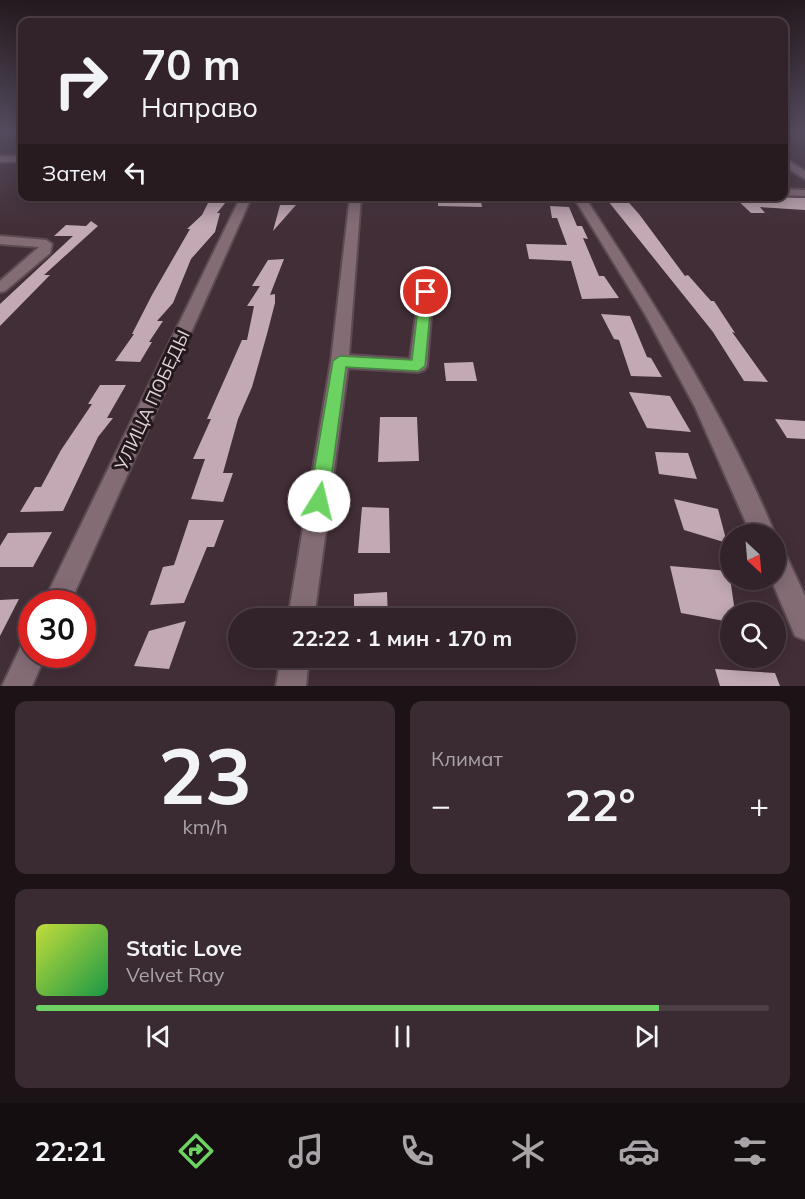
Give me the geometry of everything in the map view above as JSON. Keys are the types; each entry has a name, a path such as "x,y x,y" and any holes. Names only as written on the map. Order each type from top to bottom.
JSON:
{"street":[{"path":"788,164 805,176"},
{"path":"788,192 805,193"},
{"name":"УЛИЦА ПОБЕДЫ","path":"62,590 245,201"},
{"path":"303,608 340,361 356,201"},
{"path":"581,201 653,314 704,406 758,524"},
{"path":"0,240 46,244 45,250 0,288"},
{"path":"340,361 418,366 426,292"},
{"path":"786,583 805,626"},
{"path":"17,686 25,668"},
{"path":"291,686 293,668"}],"building":[{"path":"788,198 805,198 805,210 760,207 765,213 751,213 738,201 788,201"},
{"path":"209,201 226,202 217,213 220,213 215,232 191,259 173,303 157,321 163,321 149,342 152,342 140,362 115,361 134,334 132,334 152,295 190,229 187,229 202,215"},
{"path":"438,201 481,201 482,207 438,206"},
{"path":"608,201 627,201 639,214 685,276 688,275 711,301 714,301 735,333 732,332 768,382 744,381 713,332"},
{"path":"280,205 296,205 273,231"},
{"path":"550,206 569,207 577,226 582,226 588,239 583,238 599,276 604,276 619,298 582,299 571,261 529,259 526,244 567,245 557,218 552,218"},
{"path":"91,221 98,226 44,275 50,275 0,326 0,304 73,236 54,236 66,225 86,226"},
{"path":"284,259 270,295 275,294 275,303 252,387 238,419 223,473 233,473 223,502 191,499 205,459 193,459 211,419 207,419 242,340 247,340 254,306 247,306 260,286 252,286 268,260"},
{"path":"601,314 630,316 647,357 651,358 662,377 631,376 619,340 614,339"},
{"path":"473,362 477,381 446,381 444,363"},
{"path":"100,385 126,385 107,418 113,418 98,437 63,511 20,512 35,487 41,487 61,450 92,404 88,404"},
{"path":"629,392 670,396 691,432 647,428"},
{"path":"380,417 417,417 419,461 378,462"},
{"path":"775,419 805,421 805,439 787,438"},
{"path":"655,452 688,453 697,479 659,474"},
{"path":"674,499 718,509 722,524 720,524 720,541 684,530"},
{"path":"362,507 389,508 390,553 358,553"},
{"path":"189,520 224,520 214,547 207,547 184,603 150,605 163,567 174,565"},
{"path":"52,532 33,567 0,567 0,546 8,533"},
{"path":"670,566 720,570 720,590 732,590 734,602 720,602 720,620 681,613"},
{"path":"387,592 388,608 354,608 354,594"},
{"path":"18,599 0,636 0,600"},
{"path":"186,621 169,669 134,666 149,631"},
{"path":"715,669 775,673 780,686 720,686"}],"route":[{"path":"319,501 340,361 418,366 426,292"}]}
